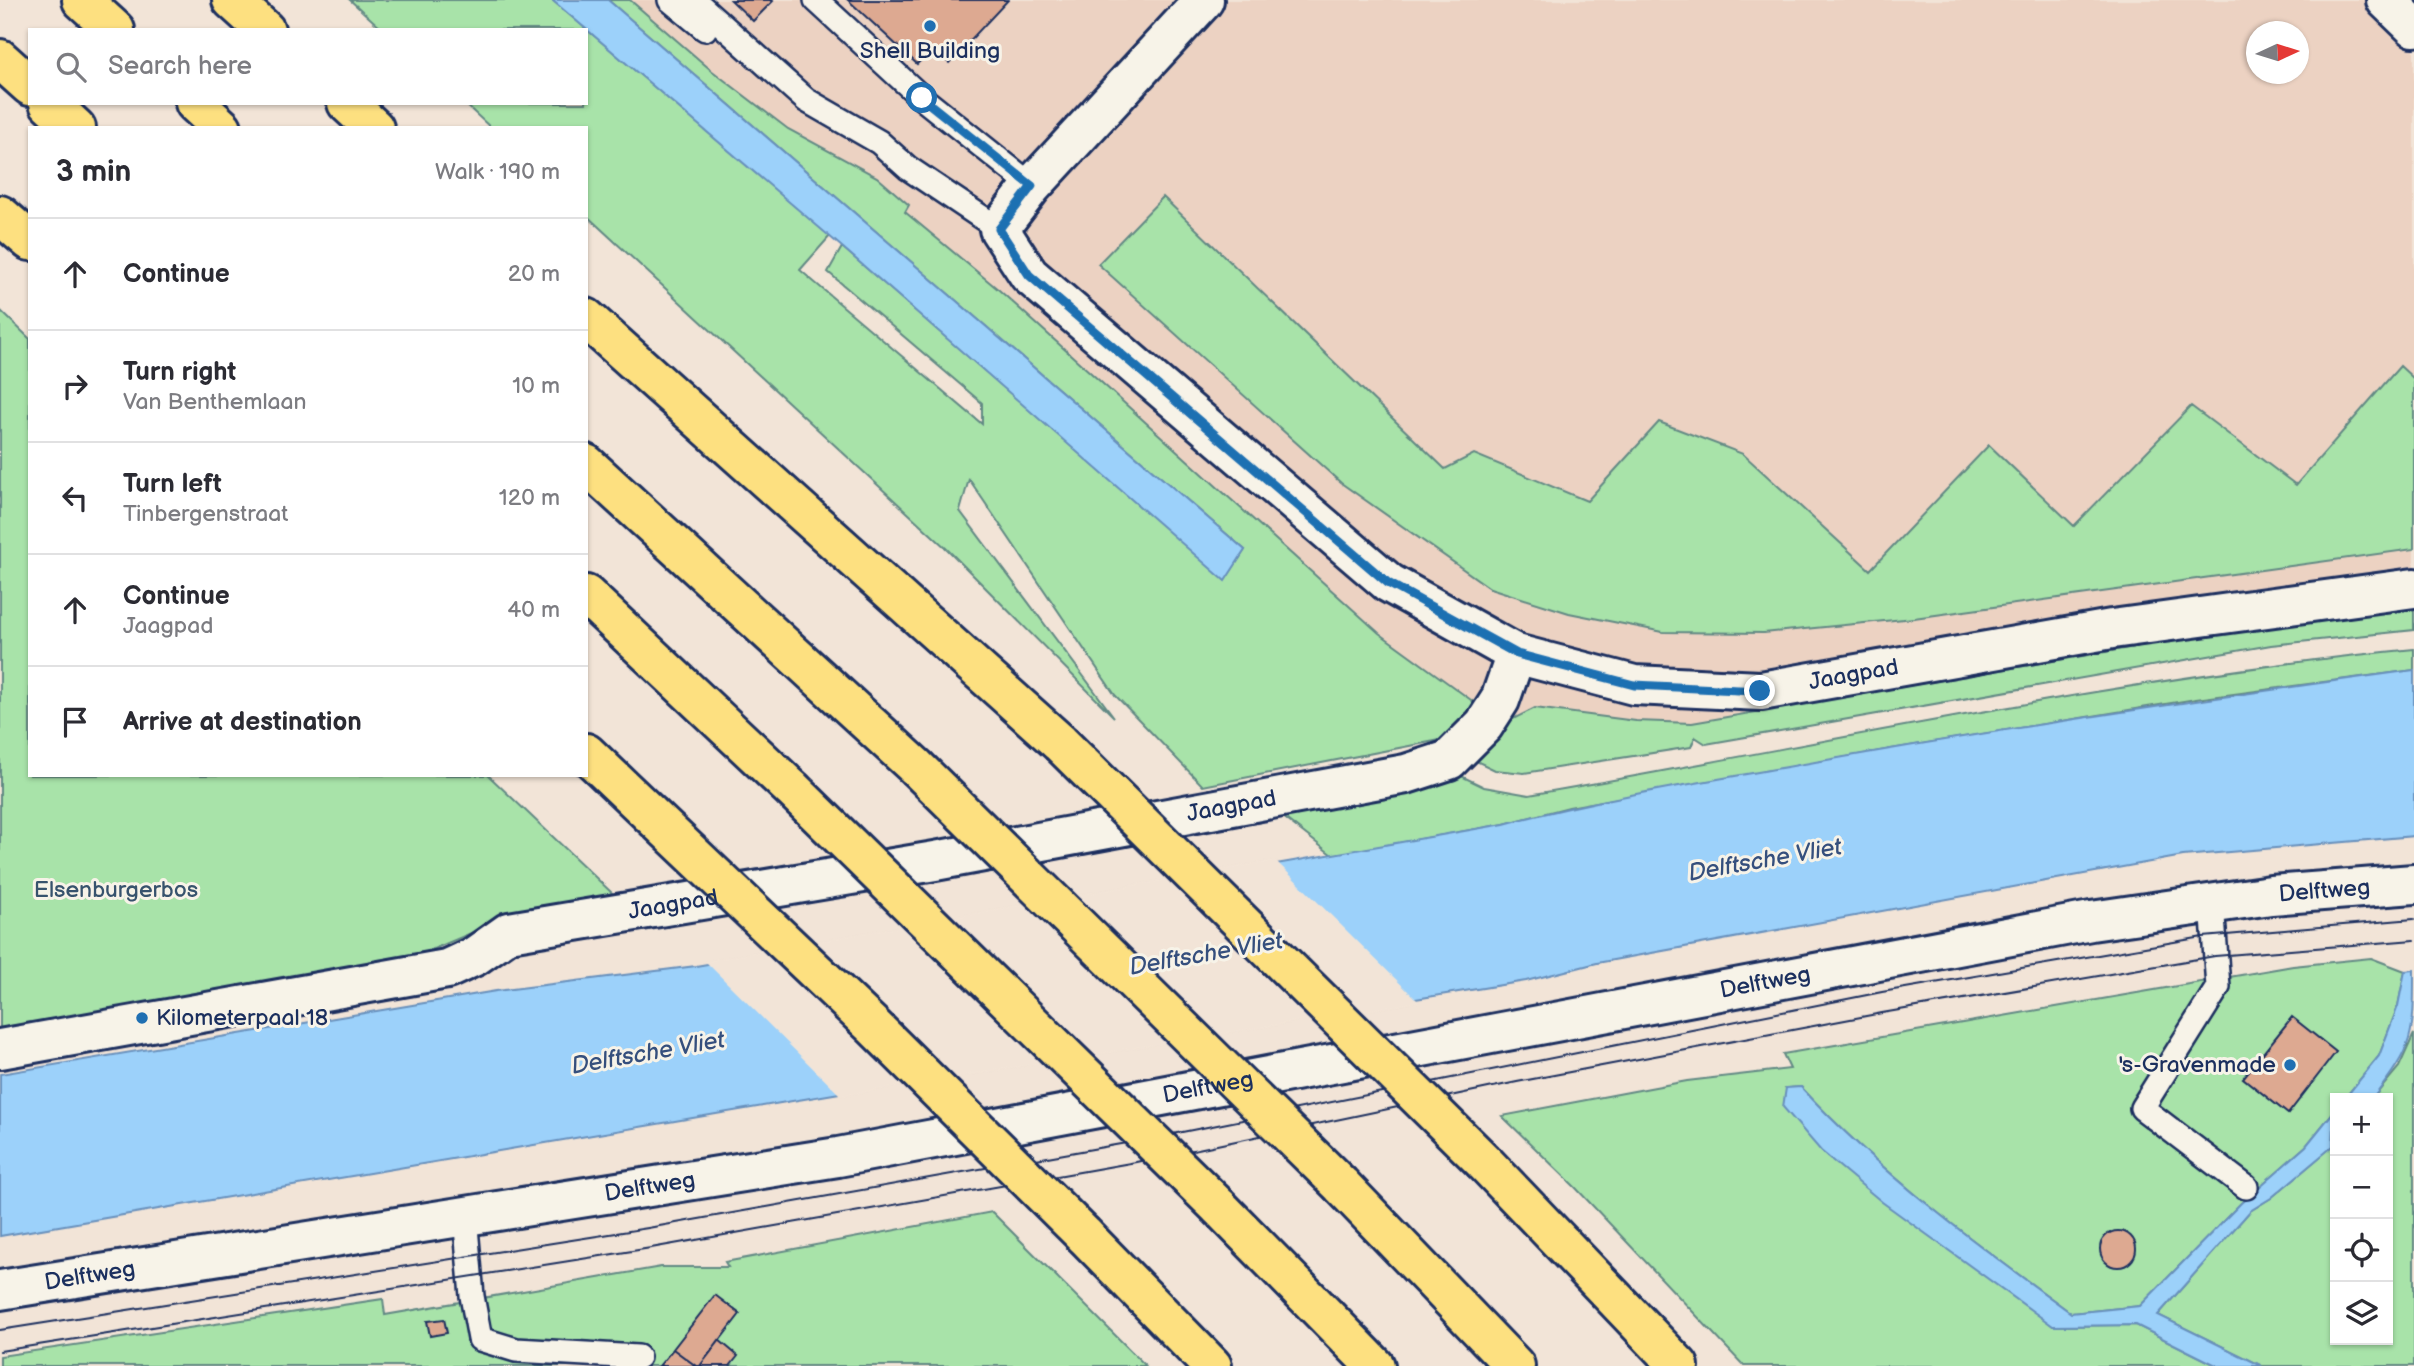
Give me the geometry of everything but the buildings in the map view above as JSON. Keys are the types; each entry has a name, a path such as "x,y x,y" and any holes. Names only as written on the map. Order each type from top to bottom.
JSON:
{"highway":[{"path":"82,0 113,28"},
{"path":"232,0 263,28"},
{"path":"0,59 28,84"},
{"path":"51,105 74,126"},
{"path":"197,105 220,126"},
{"path":"349,105 372,126"},
{"path":"0,215 28,239"},
{"path":"588,320 1060,743 1484,1162 1679,1366"},
{"path":"588,466 916,767 1341,1185 1514,1366"},
{"path":"588,597 792,789 1218,1206 1375,1366"},
{"path":"588,755 873,1026 1212,1366"}],"street":[{"path":"1204,0 1032,186 999,229 1029,275 1388,583 1517,654"},
{"path":"2386,0 2414,27"},
{"name":"Jaagpad","path":"0,1049 447,970 475,956 509,932 921,863 1406,774 1449,760 1485,725 1500,700 1517,654 1634,685 1760,691 2112,629 2414,588"},
{"name":"Delftweg","path":"0,1290 838,1157 2024,933 2212,903 2414,884"}],"lane":[{"path":"670,0 793,103 860,131"},
{"path":"694,0 806,100 879,142 908,168 999,229"},
{"path":"816,0 922,98 1032,186"},
{"path":"2212,903 2218,987 2142,1108 2246,1187"},
{"path":"465,1216 472,1296 480,1339 516,1350 638,1357"}],"shaded area":[{"path":"606,0 2414,0 2414,597 1506,760 1118,412"}],"green space":[{"path":"350,0 552,0 585,28 381,28"},
{"path":"608,0 630,0 711,70 788,129 877,177 909,205 905,212 999,290 1379,633 1478,705 1440,740 1203,786 1115,695 969,479 960,511 1114,717 948,550 588,217 588,126 489,126 466,105 588,105 588,31 830,236 800,270 982,424 982,403 828,272 842,247 1225,580 1245,550"},
{"path":"1163,197 1445,469 1474,454 1587,501 1659,422 1743,454 1870,570 1989,445 2074,526 2191,406 2296,485 2400,366 2414,379 2414,549 1914,618 1764,633 1663,632 1569,613 1490,588 1341,483 1098,264"},
{"name":"Elsenburgerbos","path":"0,310 28,337 28,777 490,777 612,893 605,895 613,903 534,915 476,931 405,961 0,1028"},
{"path":"2414,599 2414,630 2271,645 1706,744 1695,737 1691,747 1524,773 1495,770 1472,759 1507,722 1535,708 1636,721 1692,723"},
{"path":"2414,649 2414,670 2196,699 1891,749 1569,807 1504,824 1332,855 1278,813 1451,771 1484,787 1529,795 2081,694 2191,677"},
{"path":"2371,958 2405,971 2398,1006 2379,1056 2349,1093 2330,1093 2330,1116 2306,1146 2241,1203 2140,1306 2071,1313 1930,1207 1864,1149 1801,1087 1786,1088 2053,1326 2136,1325 2218,1366 1744,1366 1575,1187 1502,1116 1687,1081 1790,1069 1783,1054 2293,966"},
{"path":"2414,1034 2414,1366 2262,1366 2158,1315 2250,1211 2271,1198 2330,1148 2330,1345 2393,1345 2393,1093 2377,1093 2399,1067"},
{"path":"992,1212 1146,1366 0,1366 0,1356 383,1299 385,1315 661,1267 728,1267 725,1262"}],"water":[{"path":"552,0 608,0 1245,550 1225,581 842,247"},
{"name":"Delftsche Vliet","path":"2414,670 2414,836 2183,856 1597,963 1526,981 869,1088 0,1236 0,1074 496,991 696,966 1504,824 1622,797 1895,748 2117,712"},
{"path":"2414,970 2412,1026 2404,1052 2377,1093 2349,1093 2379,1056 2398,1006 2405,971"},
{"path":"1801,1087 1864,1149 1930,1207 2071,1313 2140,1306 2241,1203 2306,1146 2330,1116 2330,1149 2271,1198 2250,1211 2158,1315 2262,1366 2218,1366 2136,1325 2053,1326 1882,1202 1821,1151 1783,1107 1786,1088"}],"pier":[{"path":"1275,860 1419,1002 841,1096 705,961"}],"tram line":[{"path":"0,1330 648,1228 1132,1142 1882,992 2203,937 2414,919"},
{"path":"0,1351 651,1248 1136,1162 1517,1082 1882,1013 2215,956 2414,940"}],"place":[{"name":"Shell Building","path":"930,26"},
{"name":"Kilometerpaal 18","path":"142,1018"},
{"name":"'s-Gravenmade","path":"2290,1065"}],"route":[{"path":"922,98 1032,186 999,229 1029,275 1388,583 1517,654 1634,685 1760,691"}]}
